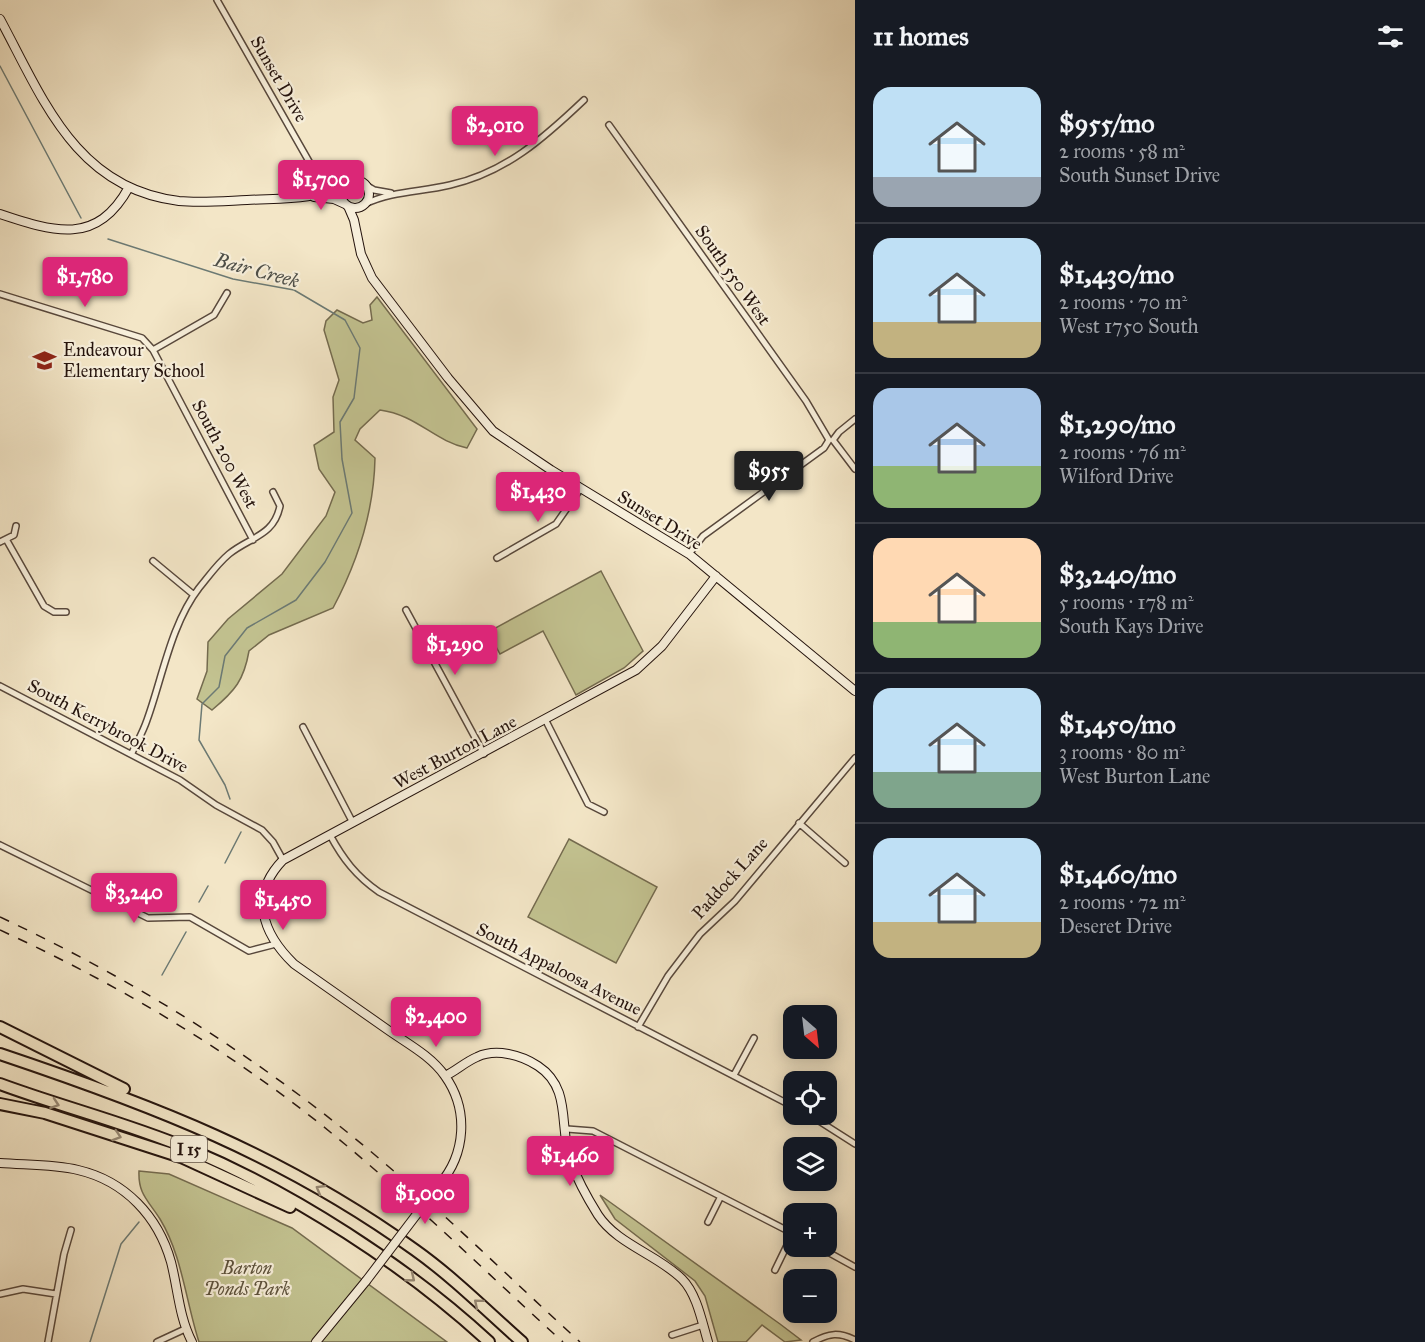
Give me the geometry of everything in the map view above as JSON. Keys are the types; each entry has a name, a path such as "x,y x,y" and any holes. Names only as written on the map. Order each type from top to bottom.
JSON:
{"highway":[{"path":"0,1027 202,1128"},
{"name":"I 15","path":"0,1054 124,1095 270,1160 416,1251 522,1342"},
{"name":"I 15","path":"0,1084 188,1148 275,1191 403,1271 489,1342"},
{"path":"0,1104 45,1113 181,1157 233,1179 364,1245"}],"street":[{"name":"Sunset Drive","path":"217,0 315,172"},
{"path":"0,19 49,111 68,140 96,167 129,187 157,197 189,202 304,196 329,192 352,180 374,190 395,193"},
{"path":"304,196 334,199 346,205 363,205 395,193 451,185 503,166 538,143 584,100"},
{"name":"South 550 West","path":"609,125 806,401 831,440 855,469"},
{"path":"345,184 341,194 346,205"},
{"path":"357,233 363,205 369,194 364,184"},
{"path":"0,214 42,227 83,227 100,222 111,214 129,187"},
{"name":"Sunset Drive","path":"346,205 357,233 364,261 383,292 493,431 689,554 855,691"},
{"path":"0,294 142,338 153,350 214,315 227,293"},
{"name":"South 200 West","path":"153,350 253,540"},
{"path":"689,554 703,536 824,448 855,419"},
{"path":"496,558 556,524 581,488"},
{"path":"132,753 147,722 171,646 194,595 218,564 232,552 264,535 278,516 280,506 273,492"},
{"path":"16,526 14,535 3,541 44,606 54,612 66,612"},
{"path":"153,561 194,595"},
{"name":"West Burton Lane","path":"316,1342 366,1281 456,1160 462,1124 458,1104 445,1076 432,1060 294,964 276,944 262,905 263,891 272,872 283,860 546,721 636,670 662,646 716,576"},
{"path":"405,610 484,754"},
{"name":"South Kerrybrook Drive","path":"0,686 165,770 216,805 261,830 273,842 283,860"},
{"path":"546,721 588,804 604,812"},
{"path":"303,727 353,823"},
{"name":"Paddock Lane","path":"638,1027 668,976 700,934 735,901 855,758"},
{"path":"799,822 845,863"},
{"name":"South Appaloosa Avenue","path":"330,835 344,861 361,879 379,892 783,1101"},
{"path":"0,845 148,918 190,917 249,951 276,944"},
{"path":"734,1075 754,1038"},
{"path":"445,1076 479,1056 510,1054 526,1059 552,1079 562,1101 571,1162 599,1216 611,1228 682,1279 690,1290 708,1342"},
{"path":"825,1125 855,1144"},
{"path":"567,1129 592,1131 783,1229"},
{"path":"0,1163 77,1170 123,1189 142,1206 164,1242 171,1262 185,1329 192,1342"},
{"path":"708,1221 720,1198"},
{"path":"48,1342 56,1294 71,1230"},
{"path":"775,1270 783,1254"},
{"path":"837,1257 855,1267"},
{"path":"0,1294 23,1288 56,1294"},
{"path":"672,1335 703,1325"},
{"path":"157,1342 185,1329"},
{"path":"813,1342 823,1336 839,1333 855,1340"}],"green space":[{"path":"377,297 477,429 467,448 445,440 405,417 380,410 360,429 355,440 375,458 372,497 357,554 333,608 269,635 249,651 237,684 227,697 212,710 197,699 207,671 208,642 228,619 282,574 326,516 335,492 319,469 314,445 334,432 333,397 339,380 324,330 326,321 337,310 363,323 372,320 370,305"},
{"path":"601,571 643,651 624,668 576,695 543,631 500,654 488,632"},
{"path":"569,839 657,887 616,963 528,917"},
{"path":"579,1137 601,1144 587,1171 580,1159 576,1140"},
{"name":"Barton Ponds Park","path":"139,1171 169,1174 292,1228 447,1342 199,1342 174,1248 160,1219 142,1191"},
{"path":"600,1195 801,1340 785,1342 762,1325 746,1342 718,1342 705,1296 695,1281 615,1219"}],"waterway":[{"name":"Bair Creek","path":"0,66 81,218"},
{"name":"Bair Creek","path":"108,239 233,279 294,290 345,320 360,348 354,398 340,422 342,459 352,513 325,562 296,600 247,628 225,656 219,687 202,704 199,740 225,785 230,799"},
{"name":"Bair Creek","path":"225,863 241,832"},
{"name":"Bair Creek","path":"199,902 208,886"},
{"name":"Bair Creek","path":"162,975 186,932"},
{"name":"Bair Creek","path":"90,1342 121,1244 139,1222"}],"railway":[{"path":"0,917 91,963 180,1014 223,1041 306,1100 407,1182 580,1342"},
{"path":"0,930 84,971 166,1017 282,1095 382,1176 563,1342"}],"place":[{"name":"Endeavour Elementary School","path":"45,360"}]}
